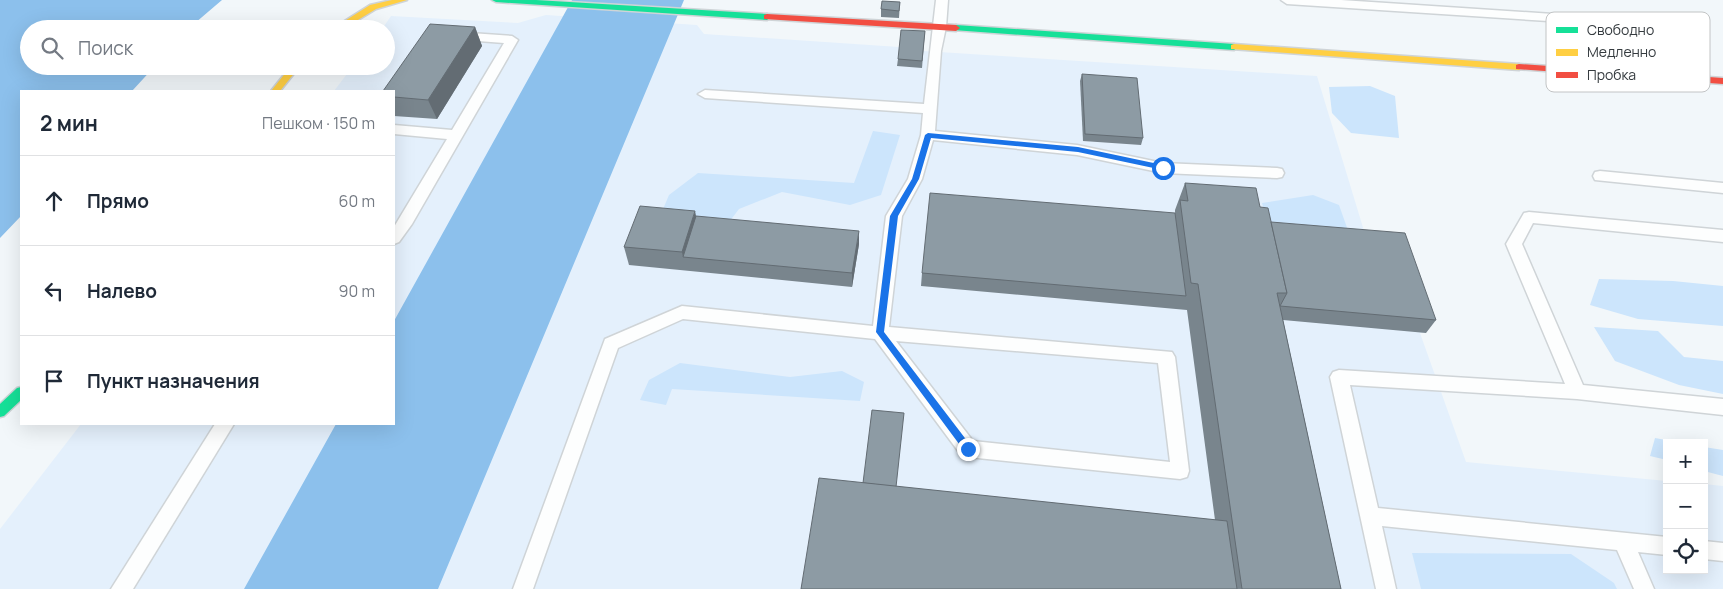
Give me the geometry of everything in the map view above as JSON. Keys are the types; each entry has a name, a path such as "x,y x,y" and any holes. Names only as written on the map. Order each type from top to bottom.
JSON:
{"street":[{"path":"351,20 373,7 403,0"},
{"path":"496,0 940,27 1546,69"},
{"path":"276,90 288,75"},
{"path":"1710,80 1723,81"},
{"path":"0,412 20,393"}],"lane":[{"path":"523,589 611,344 682,312 880,332 1166,357 1180,471 968,449 880,332 894,216 915,179 928,135 935,51 940,27 942,0"},
{"path":"1287,0 1546,17"},
{"path":"395,237 408,220 512,40 444,36"},
{"path":"705,94 930,109"},
{"path":"395,129 456,135"},
{"path":"928,135 1078,150 1163,168 1277,173"},
{"path":"1600,176 1723,188"},
{"path":"1577,392 1514,244 1529,217 1723,236"},
{"path":"1386,589 1339,377 1577,392 1723,407"},
{"path":"121,589 224,425"},
{"path":"1370,516 1663,546"},
{"path":"1623,541 1644,589"},
{"path":"1708,550 1723,552"}],"shaded area":[{"path":"546,15 697,25 704,34 899,47 923,51 1317,76 1368,244 1426,333 1420,333 1466,462 1663,481 1663,574 1708,574 1708,484 1723,486 1723,589 0,589 0,529 80,425 395,425 395,90 335,90 346,75 395,75 395,20 388,20 391,16 518,23"},
{"path":"1370,86 1395,96 1399,138 1351,133 1332,113 1329,87"},
{"path":"873,131 900,135 881,195 850,205 782,192 739,209 726,226 658,221 669,195 698,173 854,183"},
{"path":"1313,195 1339,205 1350,236 1270,230 1262,203"},
{"path":"1599,279 1673,281 1723,286 1723,326 1638,319 1590,305"},
{"path":"1594,327 1658,331 1684,357 1723,361 1723,394 1679,385 1615,361"},
{"path":"680,363 790,377 842,371 864,382 860,401 672,389 666,405 640,400 649,380"},
{"path":"1655,438 1663,439 1663,459 1650,456"},
{"path":"1708,448 1723,450 1723,476 1708,472"},
{"path":"1412,553 1571,554 1614,583 1617,589 1421,589"}],"water":[{"path":"0,0 222,0 199,20 20,20 20,75 147,75 133,90 20,90 20,217 0,238"},
{"path":"572,0 684,0 438,589 244,589 335,425 395,425 395,319"}],"building":[{"path":"882,1 900,2 899,11 881,9"},
{"path":"430,24 475,27 428,100 395,97 395,90 384,90"},
{"path":"901,30 925,31 922,61 898,59"},
{"path":"1082,74 1137,78 1143,138 1085,134"},
{"path":"1185,183 1256,188 1260,207 1268,208 1287,293 1277,293 1341,589 1242,589 1198,284 1191,283 1180,200 1188,201"},
{"path":"930,193 1175,213 1186,296 922,273"},
{"path":"640,206 695,211 682,252 624,247"},
{"path":"696,216 859,231 852,273 683,257"},
{"path":"1271,222 1405,233 1436,320 1280,306 1287,293"},
{"path":"872,410 904,413 896,487 863,483"},
{"path":"819,478 1227,521 1237,589 801,589"}],"traffic: fast":[{"path":"496,0 767,17"},
{"path":"956,28 1234,47"},
{"path":"0,412 20,393"}],"traffic: slow":[{"path":"351,20 373,7 403,0"},
{"path":"1234,47 1519,67"},
{"path":"276,90 288,75"}],"traffic: jam":[{"path":"767,17 956,28"},
{"path":"1519,67 1546,69"},
{"path":"1710,80 1723,81"}],"route":[{"path":"968,449 880,332 894,216 915,179 928,135 1078,150 1163,168"}]}
